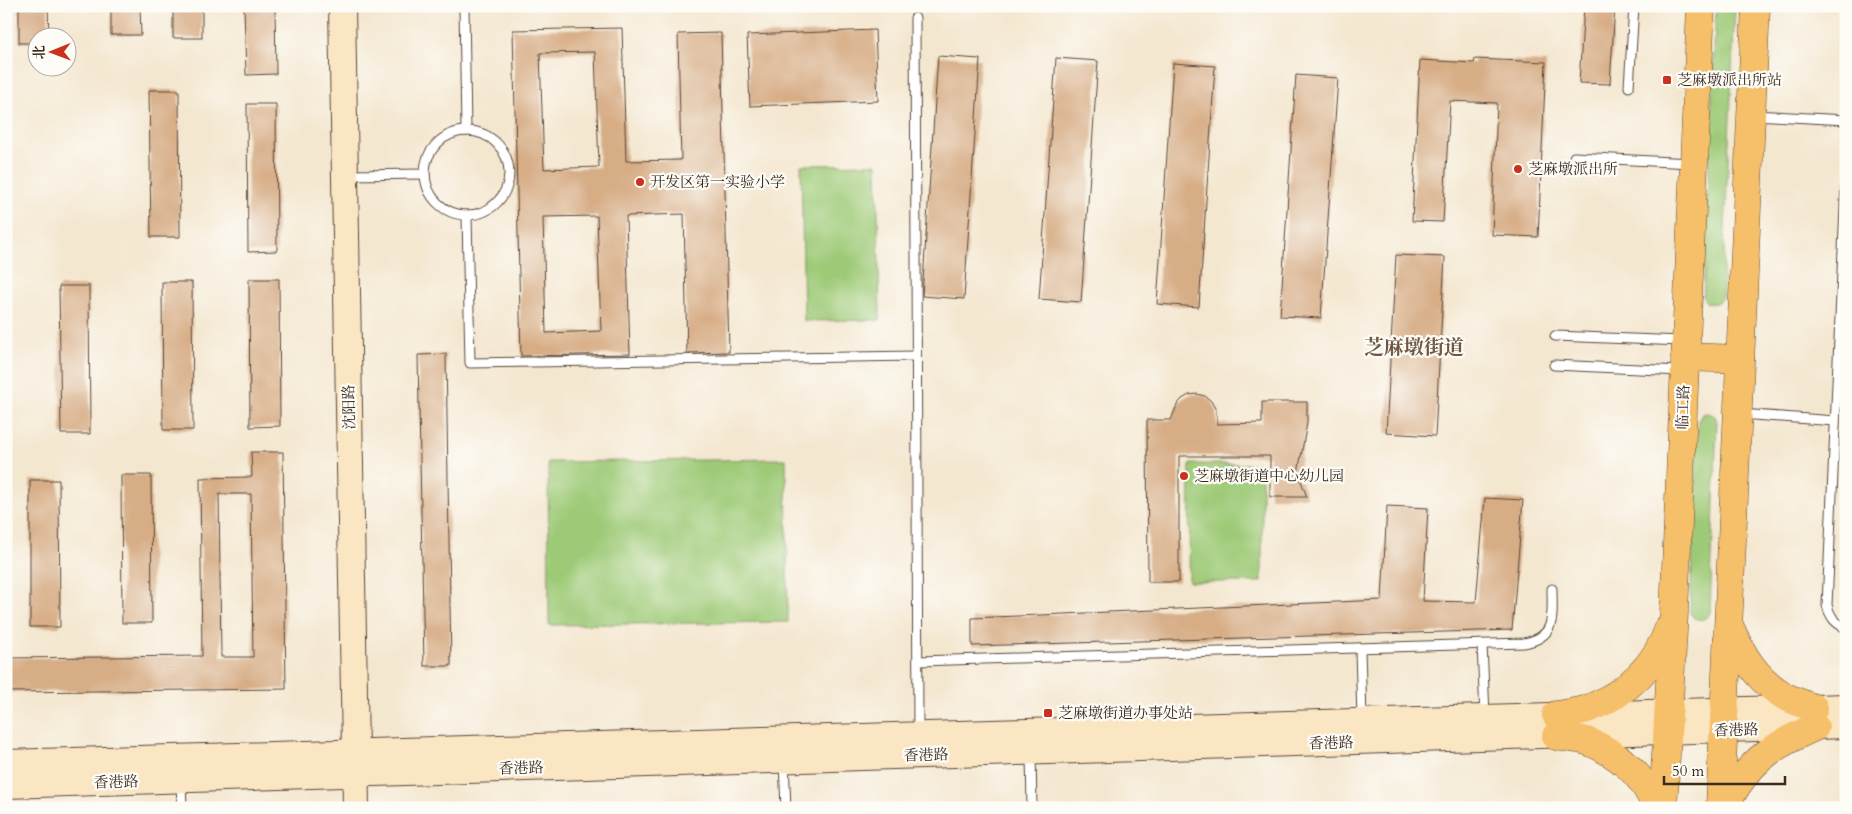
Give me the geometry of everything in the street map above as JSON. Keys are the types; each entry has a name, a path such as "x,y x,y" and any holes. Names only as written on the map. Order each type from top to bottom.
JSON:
{"main road":[{"name":"沈阳路","path":"342,6 356,808"},
{"name":"临工路","path":"1663,808 1674,612 1701,6"},
{"path":"1722,808 1728,622 1756,6"},
{"path":"1685,356 1740,358"},
{"path":"1556,725 1619,694 1644,672 1663,644 1674,612"},
{"path":"1722,808 1735,786 1757,760 1814,718 1760,676 1740,652 1728,622"},
{"name":"香港路","path":"1814,718 1846,707"},
{"name":"香港路","path":"6,763 355,763 784,759 1031,752 1556,725 1814,718 1846,725"},
{"name":"香港路","path":"6,785 181,780 355,763 918,736 1485,719 1556,725"},
{"path":"1556,725 1612,753 1635,772 1652,796 1656,808"}],"lane":[{"path":"464,6 466,131"},
{"path":"1629,87 1634,6"},
{"path":"915,18 918,736"},
{"path":"1751,114 1846,120"},
{"path":"466,131 478,132 489,137 498,145 505,155 509,179 499,201 484,211 467,215 454,213 442,207 430,192 425,174 430,153 436,144 455,132 466,131"},
{"path":"1574,157 1694,163"},
{"path":"345,175 425,174"},
{"path":"1846,184 1827,605 1836,623 1846,628"},
{"path":"467,215 470,363 916,356"},
{"path":"1555,336 1685,356"},
{"path":"1554,365 1685,356"},
{"path":"1737,414 1835,421"},
{"path":"918,661 1533,641 1548,632 1551,624 1552,589"},
{"path":"1482,644 1485,719"},
{"path":"1360,648 1362,722"},
{"path":"1031,752 1032,808"},
{"path":"784,759 786,808"},
{"path":"181,780 182,808"}],"green space":[{"path":"1716,6 1735,6 1722,297 1713,304 1706,302 1703,297"},
{"path":"877,164 880,320 804,321 801,165"},
{"path":"1708,413 1715,416 1717,421 1710,613 1701,620 1694,618 1690,613 1698,421 1702,414"},
{"path":"786,459 788,622 549,625 548,462"},
{"path":"1190,464 1262,464 1262,582 1189,582"}],"building":[{"path":"19,6 48,6 49,28 28,28 28,43 19,43"},
{"path":"111,6 140,6 141,35 111,35"},
{"path":"173,6 202,6 202,38 173,38"},
{"path":"244,6 275,6 276,74 246,75"},
{"path":"1584,6 1615,6 1610,84 1579,83"},
{"path":"622,28 626,161 681,160 678,34 721,33 729,352 687,353 684,214 626,216 630,354 521,356 513,30","holes":["595,52 599,167 544,169 540,53","597,216 601,331 546,333 543,217"]},
{"path":"875,30 878,101 750,106 747,35"},
{"path":"938,56 980,59 964,299 922,296"},
{"path":"1056,58 1098,61 1081,302 1039,299"},
{"name":"芝麻墩派出所","path":"1475,59 1546,62 1538,237 1492,235 1497,103 1450,101 1443,222 1412,221 1420,60 1474,63"},
{"path":"1173,63 1215,66 1199,307 1157,304"},
{"path":"1296,75 1338,78 1321,318 1280,316"},
{"path":"149,90 179,90 180,237 151,237"},
{"path":"247,104 276,104 277,251 248,252"},
{"path":"1396,255 1445,257 1435,436 1386,433"},
{"path":"249,279 279,279 280,426 250,427"},
{"path":"162,282 192,282 193,430 163,430"},
{"path":"59,286 89,286 90,434 61,434"},
{"path":"446,354 451,666 424,666 418,355"},
{"path":"1189,395 1205,396 1211,401 1216,410 1217,424 1262,423 1262,402 1307,402 1307,423 1298,473 1307,497 1270,497 1270,456 1179,456 1179,582 1148,582 1147,420 1171,420 1177,405 1182,399"},
{"path":"251,452 283,452 286,689 6,692 6,658 202,656 200,478 252,477","holes":["219,494 251,494 253,657 221,657"]},
{"path":"121,475 151,475 152,623 122,623"},
{"path":"30,480 59,480 60,627 30,627"},
{"path":"1485,498 1523,500 1512,630 972,646 972,618 1382,600 1387,506 1428,508 1423,601 1476,602"}],"place":[{"name":"芝麻墩派出所站","path":"1667,80"},
{"name":"芝麻墩派出所","path":"1518,169"},
{"name":"开发区第一实验小学","path":"640,182"},
{"name":"芝麻墩街道中心幼儿园","path":"1184,476"},
{"name":"芝麻墩街道办事处站","path":"1048,713"}],"district":[{"name":"芝麻墩街道","path":"1414,347"}]}
